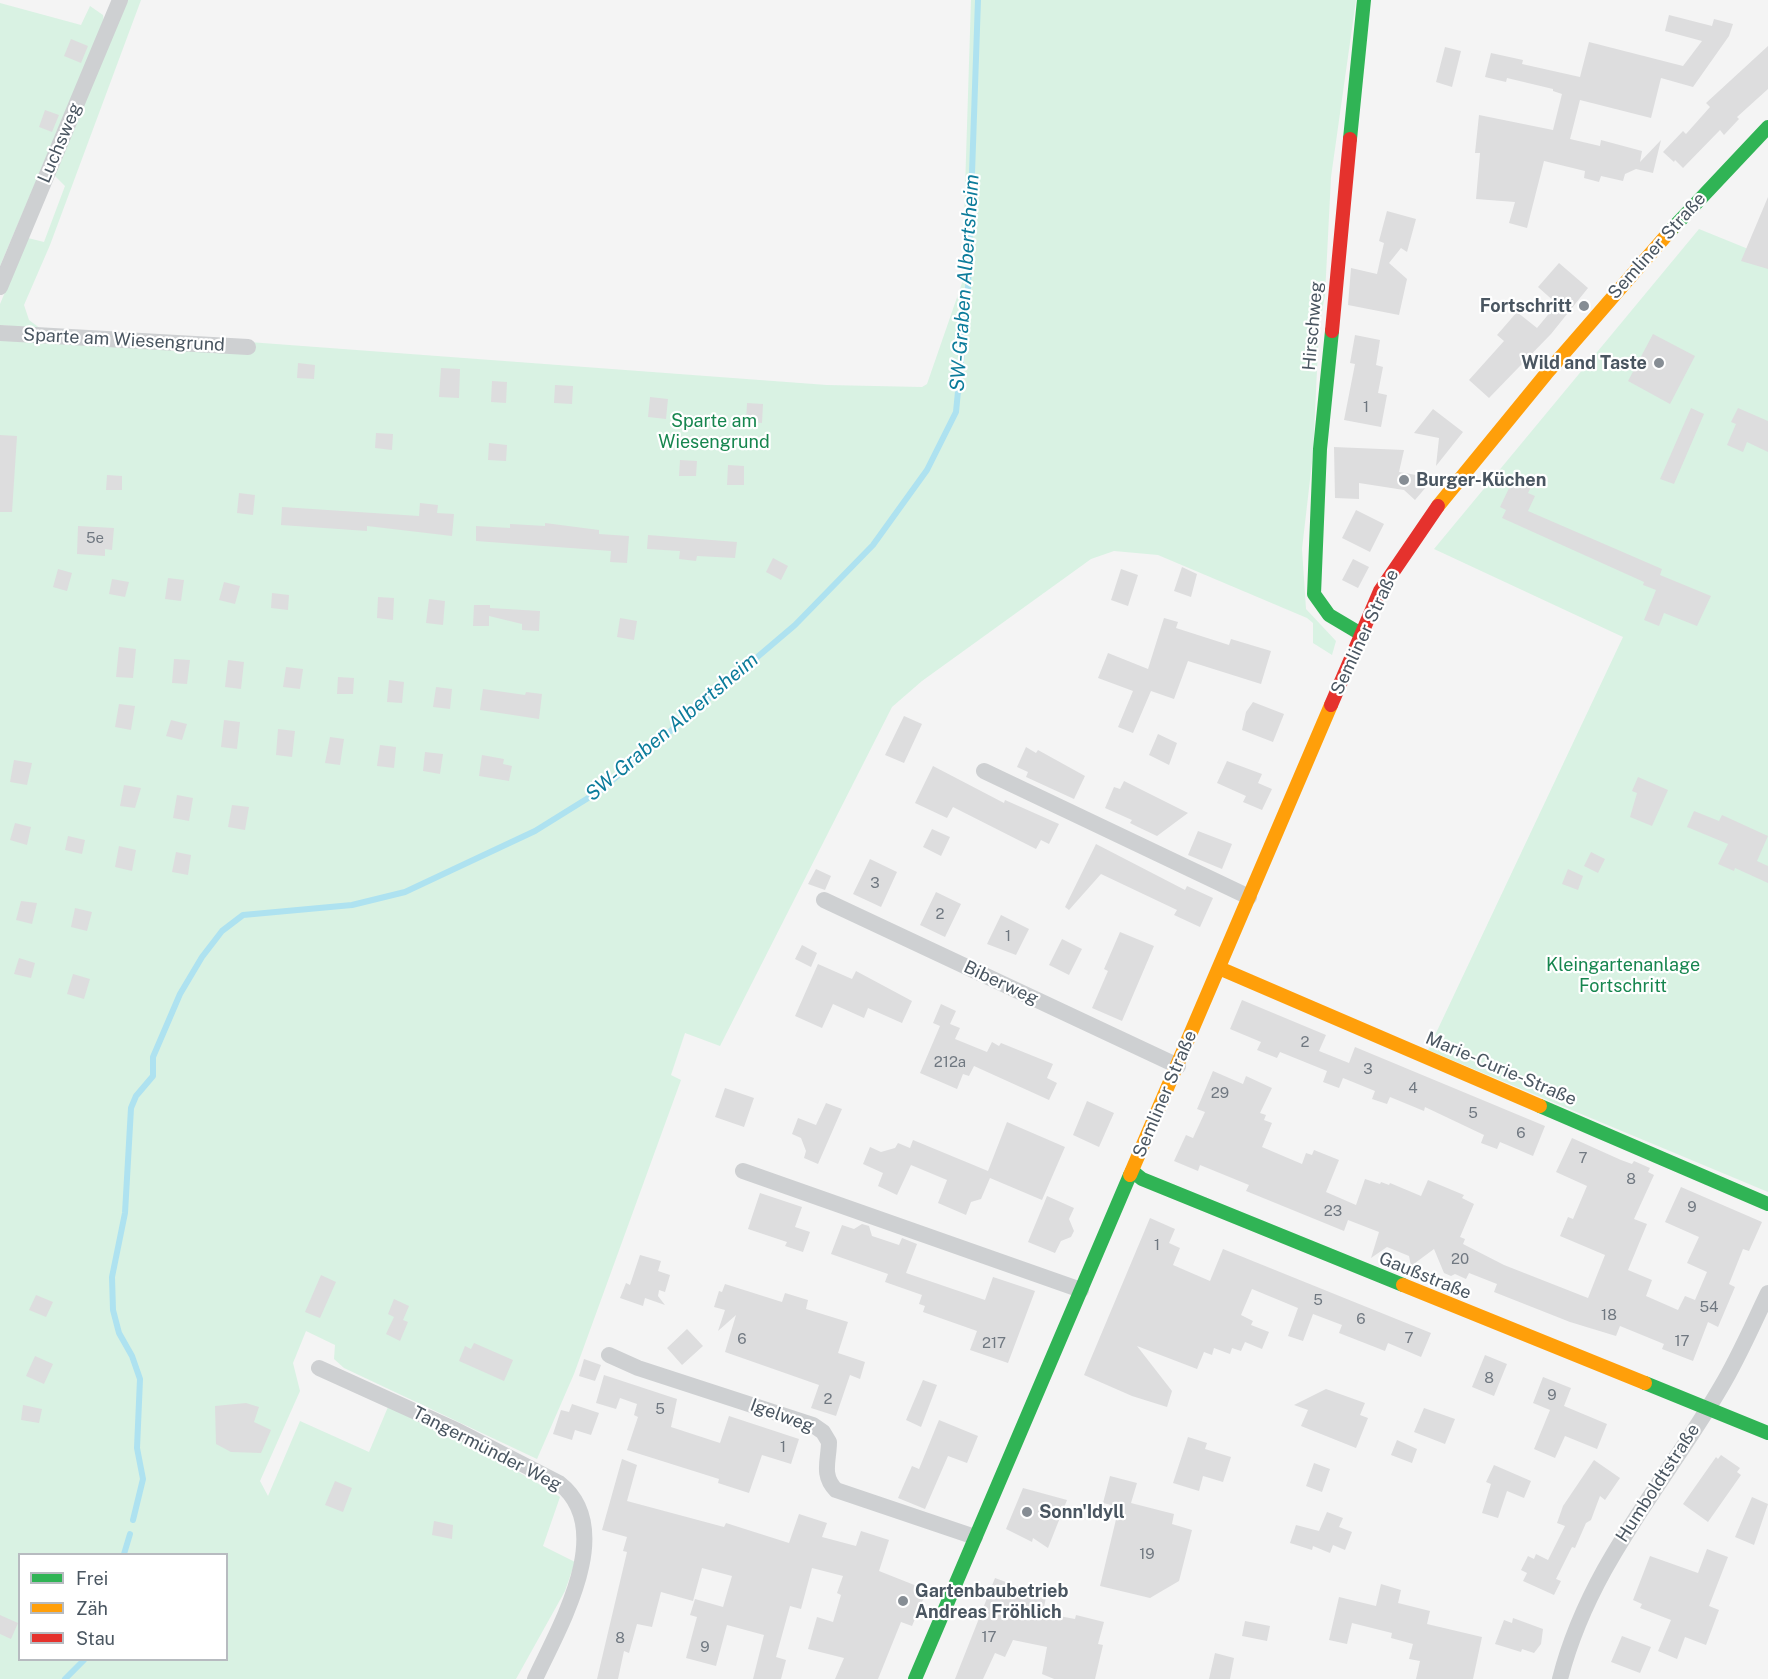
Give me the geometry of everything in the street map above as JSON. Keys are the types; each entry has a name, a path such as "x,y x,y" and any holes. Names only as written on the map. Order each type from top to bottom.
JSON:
{"street":[{"name":"Luchsweg","path":"0,287 120,0"},
{"name":"Hirschweg","path":"1360,634 1329,615 1314,594 1320,449 1364,0"},
{"name":"Semliner Straße","path":"915,1679 1250,897 1360,634 1386,580 1411,540 1437,506 1647,255 1768,127"},
{"name":"Sparte am Wiesengrund","path":"0,333 248,347"},
{"path":"984,771 1250,897"},
{"name":"Biberweg","path":"824,900 1178,1066"},
{"name":"Marie-Curie-Straße","path":"1219,968 1768,1204"},
{"path":"743,1171 1081,1290"},
{"name":"Gaußstraße","path":"1132,1171 1142,1179 1768,1433"},
{"name":"Humboldtstraße","path":"1560,1679 1584,1612 1608,1560 1722,1386 1768,1293"},
{"name":"Igelweg","path":"609,1355 638,1368 813,1425 823,1432 830,1442 825,1466 828,1477 836,1490 975,1538"},
{"name":"Tangermünder Weg","path":"319,1368 458,1431 559,1483 570,1491 584,1518 585,1543 573,1594 535,1679"}],"green space":[{"path":"128,0 141,0 50,245 24,305 29,320 41,329 0,325 0,304 28,238 44,242 65,186 54,175"},
{"path":"971,0 1356,0 1331,177 1325,295 1319,328 1313,454 1302,549 1306,609 1336,641 1332,655 1313,643 1313,623 1307,618 1158,555 1114,551 1091,559 922,681 892,707 720,1046 685,1033 671,1075 681,1080 574,1374 537,1459 344,1368 334,1359 335,1345 306,1331 293,1363 300,1391 260,1481 268,1496 300,1421 369,1452 388,1407 476,1449 560,1497 543,1546 575,1562 565,1591 516,1679 0,1679 0,339 249,342 827,385 922,387 927,384 962,283"},
{"path":"0,3 81,25 90,6 103,15 104,22 0,266"},
{"name":"Kleingartenanlage Fortschritt","path":"1699,229 1768,257 1768,1192 1428,1050 1623,637 1434,549"}],"building":[{"path":"1669,15 1712,26 1714,19 1733,24 1729,36 1693,87 1661,78 1651,118 1580,100 1570,139 1600,146 1601,140 1642,151 1640,162 1661,140 1653,173 1636,169 1625,174 1623,181 1601,176 1599,182 1584,178 1585,171 1544,161 1527,228 1509,223 1515,202 1476,199 1480,153 1475,153 1479,115 1553,130 1562,94 1553,89 1507,78 1506,82 1485,77 1491,53 1523,60 1522,64 1580,77 1589,42 1683,66 1702,41 1665,31"},
{"path":"71,39 88,46 81,63 64,56"},
{"path":"1768,46 1768,89 1737,117 1739,119 1724,135 1720,130 1683,168 1675,160 1674,162 1663,152 1683,131 1686,134 1710,107 1706,103"},
{"path":"1445,47 1461,51 1452,87 1436,82"},
{"path":"45,110 59,115 52,132 39,127"},
{"path":"1768,197 1768,269 1741,261"},
{"path":"1387,211 1416,219 1407,252 1401,248 1389,263 1407,279 1399,315 1348,305 1351,268 1377,274 1384,243 1379,241"},
{"path":"1559,263 1588,288 1551,334 1489,398 1469,380 1504,341 1497,335 1517,312 1537,328 1557,304 1538,287"},
{"path":"1653,334 1695,356 1670,404 1628,381"},
{"path":"1355,335 1380,340 1376,365 1383,367 1378,393 1387,395 1381,427 1344,420 1355,364 1350,363"},
{"path":"298,363 315,365 314,379 297,378"},
{"path":"441,368 460,369 459,398 439,397"},
{"path":"492,381 507,382 506,403 491,402"},
{"path":"555,385 573,386 572,404 554,403"},
{"path":"650,397 668,399 666,419 648,417"},
{"path":"747,403 763,404 762,423 746,422"},
{"path":"1691,408 1704,414 1674,484 1660,479"},
{"path":"1738,408 1768,421 1768,452 1747,442 1743,452 1727,445 1736,424 1731,422"},
{"path":"1433,409 1463,432 1436,466 1439,438 1414,433"},
{"path":"376,433 393,434 392,450 375,448"},
{"path":"0,435 17,436 12,512 0,512"},
{"path":"489,443 507,445 506,461 488,460"},
{"path":"1334,447 1404,450 1399,472 1416,475 1427,486 1415,500 1404,490 1359,483 1359,499 1335,498"},
{"path":"680,460 697,461 696,476 679,476"},
{"path":"728,465 744,466 744,485 727,485"},
{"path":"107,475 122,476 122,490 106,490"},
{"path":"1521,475 1534,481 1528,493 1535,496 1528,511 1662,569 1660,575 1711,596 1697,626 1664,613 1659,626 1644,620 1656,590 1643,585 1644,582 1502,518 1506,510 1500,507 1511,484 1516,486"},
{"path":"239,493 255,495 253,515 237,513"},
{"path":"420,503 438,505 437,513 454,514 452,536 367,526 367,531 281,525 282,507 419,516"},
{"path":"1356,510 1384,524 1370,552 1342,538"},
{"path":"545,523 599,530 599,534 629,536 627,563 610,562 611,551 476,541 476,526 510,528 510,524 545,526"},
{"path":"78,526 114,528 112,550 105,549 105,556 77,554"},
{"path":"648,535 737,542 735,558 697,556 696,561 679,559 680,551 647,549"},
{"path":"773,558 788,566 781,580 766,572"},
{"path":"1353,559 1369,567 1358,588 1342,580"},
{"path":"1182,567 1197,574 1191,597 1174,591"},
{"path":"58,569 72,573 67,591 53,587"},
{"path":"1121,569 1138,575 1128,606 1111,600"},
{"path":"168,578 184,580 181,601 165,599"},
{"path":"112,579 129,582 125,597 109,594"},
{"path":"224,582 240,586 235,604 219,600"},
{"path":"272,593 289,595 288,610 271,608"},
{"path":"378,597 394,598 393,620 377,618"},
{"path":"429,599 445,601 443,625 426,623"},
{"path":"474,605 540,611 539,631 522,630 522,624 489,616 489,626 473,626"},
{"path":"620,618 637,621 634,640 617,637"},
{"path":"1164,618 1178,622 1176,628 1229,645 1231,639 1271,651 1261,684 1188,661 1174,699 1151,691 1133,733 1118,727 1133,691 1098,678 1108,653 1148,669"},
{"path":"119,647 136,649 133,678 116,677"},
{"path":"174,659 190,660 187,684 172,683"},
{"path":"228,660 244,662 241,689 225,687"},
{"path":"286,667 303,669 300,689 283,687"},
{"path":"338,677 354,678 353,694 337,694"},
{"path":"389,680 404,682 402,703 387,702"},
{"path":"436,687 452,689 450,709 433,707"},
{"path":"483,689 525,695 526,692 542,694 539,719 480,710"},
{"path":"1253,702 1284,714 1273,742 1242,730 1246,712"},
{"path":"119,704 135,706 131,730 115,727"},
{"path":"904,716 922,724 904,763 885,755"},
{"path":"171,720 187,724 182,740 166,736"},
{"path":"224,720 240,722 237,749 221,747"},
{"path":"278,729 295,731 292,757 276,755"},
{"path":"1158,734 1177,743 1169,765 1149,755"},
{"path":"330,737 344,739 340,765 325,763"},
{"path":"380,745 396,747 394,768 377,766"},
{"path":"1026,747 1036,753 1038,750 1085,776 1074,799 1026,777 1028,772 1017,767"},
{"path":"425,752 443,754 440,774 423,771"},
{"path":"482,755 504,759 503,764 512,766 509,781 479,776"},
{"path":"14,760 32,763 27,785 10,782"},
{"path":"1227,761 1262,774 1258,783 1272,789 1262,810 1243,802 1246,796 1217,783"},
{"path":"933,766 1004,803 1005,800 1059,824 1049,844 1041,840 1036,849 953,807 947,818 915,803"},
{"path":"1638,777 1668,790 1652,826 1630,817 1637,793 1632,791"},
{"path":"1124,781 1188,813 1157,836 1130,823 1132,820 1105,808 1114,787 1120,789"},
{"path":"124,785 141,788 135,808 120,806"},
{"path":"177,795 193,798 189,821 173,818"},
{"path":"232,805 249,807 245,830 228,827"},
{"path":"1694,811 1719,821 1722,815 1768,836 1757,861 1768,866 1768,883 1735,868 1734,871 1718,864 1728,844 1687,827"},
{"path":"15,823 31,827 27,845 10,840"},
{"path":"932,829 950,837 941,856 923,847"},
{"path":"1198,831 1232,844 1222,869 1188,855"},
{"path":"68,836 85,840 82,854 65,850"},
{"path":"1096,844 1185,890 1187,886 1213,898 1200,927 1174,915 1177,910 1101,874 1069,910 1065,907"},
{"path":"119,846 136,850 132,871 115,867"},
{"path":"176,852 191,855 188,875 172,872"},
{"path":"1591,852 1605,859 1598,873 1584,866"},
{"path":"870,859 897,872 881,907 853,894"},
{"path":"816,869 831,876 825,890 808,884"},
{"path":"1568,869 1583,876 1578,890 1562,884"},
{"path":"936,892 961,904 945,937 920,925"},
{"path":"21,901 37,903 32,924 16,920"},
{"path":"75,908 92,912 87,931 71,927"},
{"path":"1001,915 1029,929 1016,955 987,944"},
{"path":"1120,932 1154,946 1122,1021 1092,1008 1108,971 1104,969"},
{"path":"1062,939 1082,949 1069,975 1049,965"},
{"path":"802,945 817,953 811,967 795,959"},
{"path":"19,958 35,963 31,978 14,974"},
{"path":"818,964 852,979 856,971 912,1001 902,1023 868,1008 864,1018 833,1004 822,1028 795,1016"},
{"path":"73,974 90,979 84,999 67,994"},
{"path":"1242,1000 1326,1035 1319,1051 1349,1063 1355,1047 1545,1126 1533,1156 1500,1142 1497,1149 1481,1143 1484,1135 1425,1107 1424,1111 1390,1097 1387,1104 1372,1099 1375,1091 1343,1078 1339,1088 1323,1082 1327,1071 1280,1052 1277,1058 1257,1050 1261,1042 1230,1029"},
{"path":"941,1004 956,1011 950,1024 960,1028 955,1039 987,1052 992,1042 999,1046 1001,1043 1053,1064 1047,1078 1057,1083 1049,1100 974,1066 969,1076 963,1074 957,1089 920,1073 940,1026 933,1023"},
{"path":"1213,1071 1243,1084 1246,1076 1272,1088 1260,1113 1266,1115 1264,1120 1272,1123 1262,1147 1302,1164 1306,1153 1312,1155 1314,1150 1339,1160 1326,1192 1356,1205 1365,1179 1380,1184 1381,1182 1389,1185 1390,1183 1421,1196 1428,1180 1464,1195 1462,1198 1474,1204 1460,1237 1465,1239 1463,1244 1504,1265 1588,1298 1605,1255 1560,1236 1568,1217 1573,1219 1587,1186 1556,1172 1572,1138 1621,1160 1632,1164 1634,1161 1650,1168 1648,1172 1654,1175 1634,1219 1647,1224 1628,1270 1652,1280 1646,1296 1678,1310 1685,1296 1695,1300 1707,1272 1687,1263 1699,1237 1665,1222 1681,1187 1762,1222 1749,1251 1743,1249 1729,1284 1735,1287 1718,1327 1708,1322 1693,1361 1662,1349 1664,1344 1620,1326 1616,1336 1570,1322 1494,1292 1497,1284 1469,1273 1466,1279 1455,1274 1451,1276 1444,1273 1434,1249 1411,1266 1409,1256 1387,1247 1371,1258 1379,1232 1348,1220 1344,1231 1246,1191 1249,1185 1200,1165 1198,1171 1174,1161 1186,1135 1193,1138 1205,1112 1197,1109"},
{"path":"725,1088 754,1098 744,1127 715,1117"},
{"path":"1087,1101 1114,1113 1099,1147 1073,1135"},
{"path":"826,1103 842,1109 818,1164 804,1158 806,1151 801,1138 792,1134 798,1118 816,1125"},
{"path":"1007,1122 1065,1147 1042,1200 990,1178 981,1199 971,1202 966,1215 938,1203 947,1180 911,1165 897,1195 878,1186 883,1173 863,1164 870,1147 881,1152 895,1148 898,1143 910,1148 913,1140 988,1171"},
{"path":"760,1193 802,1207 795,1227 810,1232 803,1252 785,1246 787,1242 748,1229"},
{"path":"1047,1196 1074,1208 1069,1219 1074,1231 1071,1237 1061,1241 1055,1253 1028,1242"},
{"path":"1150,1218 1175,1229 1169,1243 1180,1248 1173,1265 1210,1281 1223,1249 1431,1333 1421,1357 1388,1343 1385,1351 1339,1333 1342,1325 1313,1314 1303,1341 1288,1336 1298,1308 1252,1289 1241,1315 1253,1321 1251,1325 1269,1332 1262,1349 1245,1342 1241,1351 1232,1348 1230,1354 1214,1348 1212,1355 1204,1352 1197,1369 1137,1346 1172,1391 1167,1407 1132,1396 1084,1375"},
{"path":"862,1224 869,1226 872,1236 899,1245 902,1238 917,1244 906,1273 985,1300 993,1277 1035,1291 1008,1363 970,1350 977,1331 923,1312 925,1306 919,1304 922,1295 885,1282 888,1274 831,1254 842,1225 854,1229"},
{"path":"640,1255 661,1261 658,1271 670,1275 665,1292 659,1290 658,1296 665,1305 645,1298 643,1306 620,1298 626,1283 630,1285"},
{"path":"321,1275 336,1282 320,1318 305,1312"},
{"path":"725,1284 782,1302 785,1293 808,1300 806,1309 848,1322 838,1353 865,1362 860,1379 850,1375 836,1416 811,1408 819,1385 725,1352 736,1315 718,1331 725,1310 714,1307 719,1291 722,1292"},
{"path":"36,1295 53,1302 46,1317 29,1310"},
{"path":"394,1299 409,1306 403,1320 408,1322 400,1341 386,1334 394,1317 388,1314"},
{"path":"687,1329 703,1346 682,1365 667,1348"},
{"path":"474,1343 513,1360 504,1381 459,1361 465,1346 471,1349"},
{"path":"1485,1355 1507,1364 1494,1396 1472,1387"},
{"path":"35,1356 53,1364 44,1384 26,1376"},
{"path":"584,1359 601,1365 595,1381 579,1376"},
{"path":"604,1375 677,1399 671,1427 720,1443 729,1416 799,1439 791,1464 762,1455 749,1493 718,1483 719,1479 627,1450 638,1417 634,1415 637,1404 620,1398 616,1409 596,1403"},
{"path":"1543,1377 1571,1388 1564,1406 1607,1424 1597,1449 1565,1436 1555,1458 1534,1449 1550,1410 1533,1403"},
{"path":"923,1380 937,1385 921,1427 906,1420"},
{"path":"1326,1389 1365,1403 1360,1415 1368,1418 1356,1448 1301,1426 1308,1410 1294,1405"},
{"path":"246,1403 259,1407 254,1422 271,1430 261,1453 231,1452 216,1444 215,1406"},
{"path":"572,1404 599,1413 591,1435 575,1430 572,1440 553,1434 561,1410 569,1412"},
{"path":"23,1405 42,1409 39,1423 21,1420"},
{"path":"1424,1408 1455,1419 1445,1444 1414,1432"},
{"path":"939,1420 978,1436 967,1463 948,1456 925,1509 898,1498 912,1466 919,1469"},
{"path":"1188,1437 1207,1443 1205,1449 1231,1457 1223,1482 1203,1476 1199,1491 1173,1483"},
{"path":"1397,1440 1417,1449 1412,1463 1391,1455"},
{"path":"1721,1455 1740,1468 1737,1472 1741,1475 1708,1522 1683,1504 1716,1457 1718,1459"},
{"path":"622,1459 637,1465 627,1501 724,1527 726,1523 789,1543 799,1514 827,1523 822,1537 856,1546 861,1531 889,1540 879,1571 927,1590 912,1626 901,1622 878,1679 835,1679 844,1658 808,1649 817,1617 833,1622 841,1595 837,1593 843,1576 812,1568 801,1609 790,1606 776,1657 786,1660 781,1679 753,1679 764,1635 727,1625 716,1666 686,1658 697,1617 690,1615 695,1599 723,1607 732,1576 702,1568 693,1601 661,1592 652,1627 637,1624 629,1653 624,1651 618,1679 597,1679 627,1552 623,1551 627,1537 602,1530"},
{"path":"1594,1460 1620,1478 1605,1500 1600,1496 1591,1520 1586,1523 1575,1548 1572,1547 1556,1579 1561,1581 1554,1595 1523,1581 1527,1573 1521,1570 1528,1556 1534,1559 1536,1554 1548,1560 1565,1526 1557,1523 1563,1506"},
{"path":"1314,1463 1330,1469 1322,1492 1306,1486"},
{"path":"1494,1465 1531,1481 1524,1498 1507,1491 1498,1518 1482,1513 1491,1484 1486,1482"},
{"path":"1110,1476 1137,1483 1131,1503 1174,1514 1172,1524 1192,1530 1179,1581 1150,1598 1100,1586 1119,1507 1103,1503"},
{"path":"335,1481 352,1488 343,1512 325,1505"},
{"path":"1023,1488 1067,1500 1048,1548 1033,1538 1032,1542 1006,1529"},
{"path":"1752,1497 1768,1504 1754,1545 1735,1537"},
{"path":"1327,1512 1343,1518 1339,1527 1352,1532 1345,1550 1333,1545 1330,1553 1313,1546 1312,1550 1290,1543 1296,1525 1319,1531"},
{"path":"434,1521 453,1525 452,1539 432,1535"},
{"path":"1707,1549 1728,1557 1709,1606 1719,1610 1706,1645 1685,1637 1677,1659 1658,1651 1671,1620 1640,1608 1642,1604 1633,1600 1650,1556 1698,1573"},
{"path":"995,1578 1046,1597 1043,1613 1075,1619 1076,1615 1104,1622 1098,1644 1103,1645 1095,1679 1054,1679 1042,1674 1047,1647 1013,1640 1005,1657 995,1653 983,1679 955,1679"},
{"path":"1381,1584 1401,1590 1398,1603 1430,1611 1427,1624 1482,1637 1473,1679 1416,1679 1420,1661 1409,1659 1413,1644 1391,1638 1392,1633 1352,1623 1347,1644 1329,1640 1339,1597 1376,1606"},
{"path":"0,1615 18,1623 11,1639 0,1634"},
{"path":"1513,1618 1543,1629 1541,1644 1534,1653 1522,1649 1521,1652 1495,1644 1504,1620 1512,1623"},
{"path":"1245,1621 1270,1626 1267,1641 1242,1636"},
{"path":"1622,1636 1651,1647 1640,1673 1611,1662"},
{"path":"1215,1653 1234,1658 1230,1679 1209,1679"}],"waterway":[{"name":"SW-Graben Albertsheim","path":"133,1520 143,1479 137,1448 140,1379 132,1356 119,1333 113,1310 112,1277 125,1213 131,1108 136,1096 153,1076 153,1057 180,994 202,957 222,931 243,915 352,905 405,892 535,831 601,790 795,625 873,545 927,470 956,412 968,289 978,0"},
{"name":"SW-Graben Albertsheim","path":"124,1553 130,1534"},
{"name":"SW-Graben Albertsheim","path":"65,1679 83,1661"}],"traffic: fast":[{"path":"1350,139 1364,0"},
{"path":"1671,230 1768,127"},
{"path":"1332,331 1320,449 1314,594 1329,615 1361,634"},
{"path":"1540,1106 1768,1204"},
{"path":"1132,1171 1142,1179 1403,1285"},
{"path":"915,1679 1130,1175"},
{"path":"1645,1383 1768,1433"}],"traffic: slow":[{"path":"1438,506 1546,374 1671,230"},
{"path":"1130,1175 1331,705"},
{"path":"1219,968 1540,1106"},
{"path":"1403,1285 1645,1383"}],"traffic: jam":[{"path":"1332,331 1350,139"},
{"path":"1331,705 1380,591 1438,506"}],"place":[{"name":"Fortschritt","path":"1584,306"},
{"name":"Wild and Taste","path":"1659,363"},
{"name":"Burger-Küchen","path":"1404,480"},
{"name":"Sonn'Idyll","path":"1027,1512"},
{"name":"Gartenbaubetrieb Andreas Fröhlich","path":"903,1601"}]}
